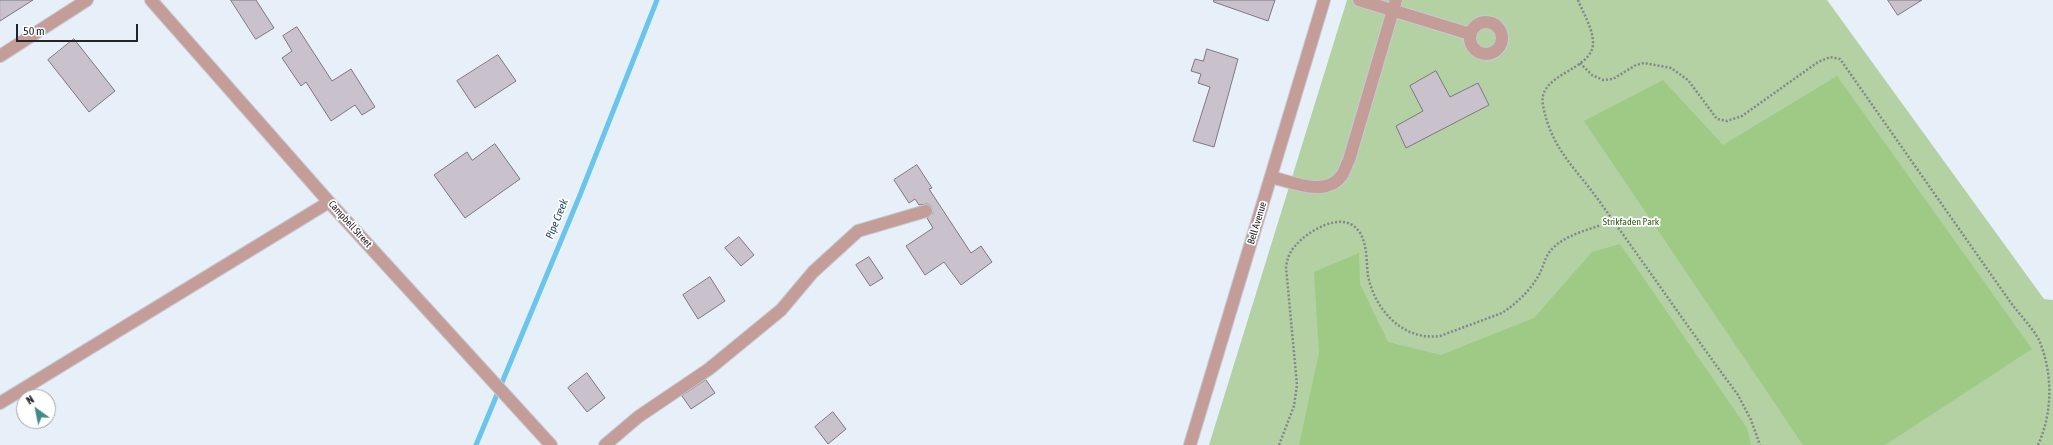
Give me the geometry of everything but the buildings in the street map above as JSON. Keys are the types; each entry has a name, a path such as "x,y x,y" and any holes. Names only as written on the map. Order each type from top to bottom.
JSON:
{"street":[{"path":"0,56 87,0"},
{"name":"Campbell Street","path":"151,0 329,202 551,445"},
{"name":"Bell Avenue","path":"1190,445 1324,0"},
{"path":"1359,0 1394,5 1470,34"},
{"path":"1271,177 1319,187 1329,185 1342,175 1348,160 1394,5"},
{"path":"0,403 329,202"},
{"path":"605,445 638,417 708,369 782,310 813,272 858,230 926,211"}],"path":[{"path":"1578,0 1589,26 1593,45 1588,56 1552,82 1544,94 1542,103 1555,142 1565,160 1613,221 1738,395 1751,420 1760,445"},
{"path":"1580,63 1592,75 1603,80 1613,79 1636,65 1644,63 1671,68 1688,80 1717,119 1727,122 1742,116 1818,62 1830,57 1840,59 2011,303 2039,340 2046,356 2051,377 2052,398 2050,415 2038,445"},
{"path":"1278,445 1294,406 1297,385 1286,267 1287,259 1296,245 1309,234 1335,223 1343,222 1357,228 1364,241 1368,277 1380,308 1400,327 1416,335 1432,337 1454,331 1502,313 1510,308 1529,289 1539,274 1547,254 1554,246 1567,239 1613,221"}],"green space":[{"name":"Strikfaden Park","path":"1347,0 1827,0 2044,299 2053,300 2053,445 1209,445"},
{"path":"1837,76 2032,349 1885,445 1803,445 1584,121 1663,80 1723,145"},
{"path":"1620,244 1747,428 1751,445 1299,445 1319,353 1314,272 1359,253 1360,284 1388,342 1441,355 1534,318 1592,252"}],"waterway":[{"name":"Pipe Creek","path":"476,445 580,195 657,0"}]}
